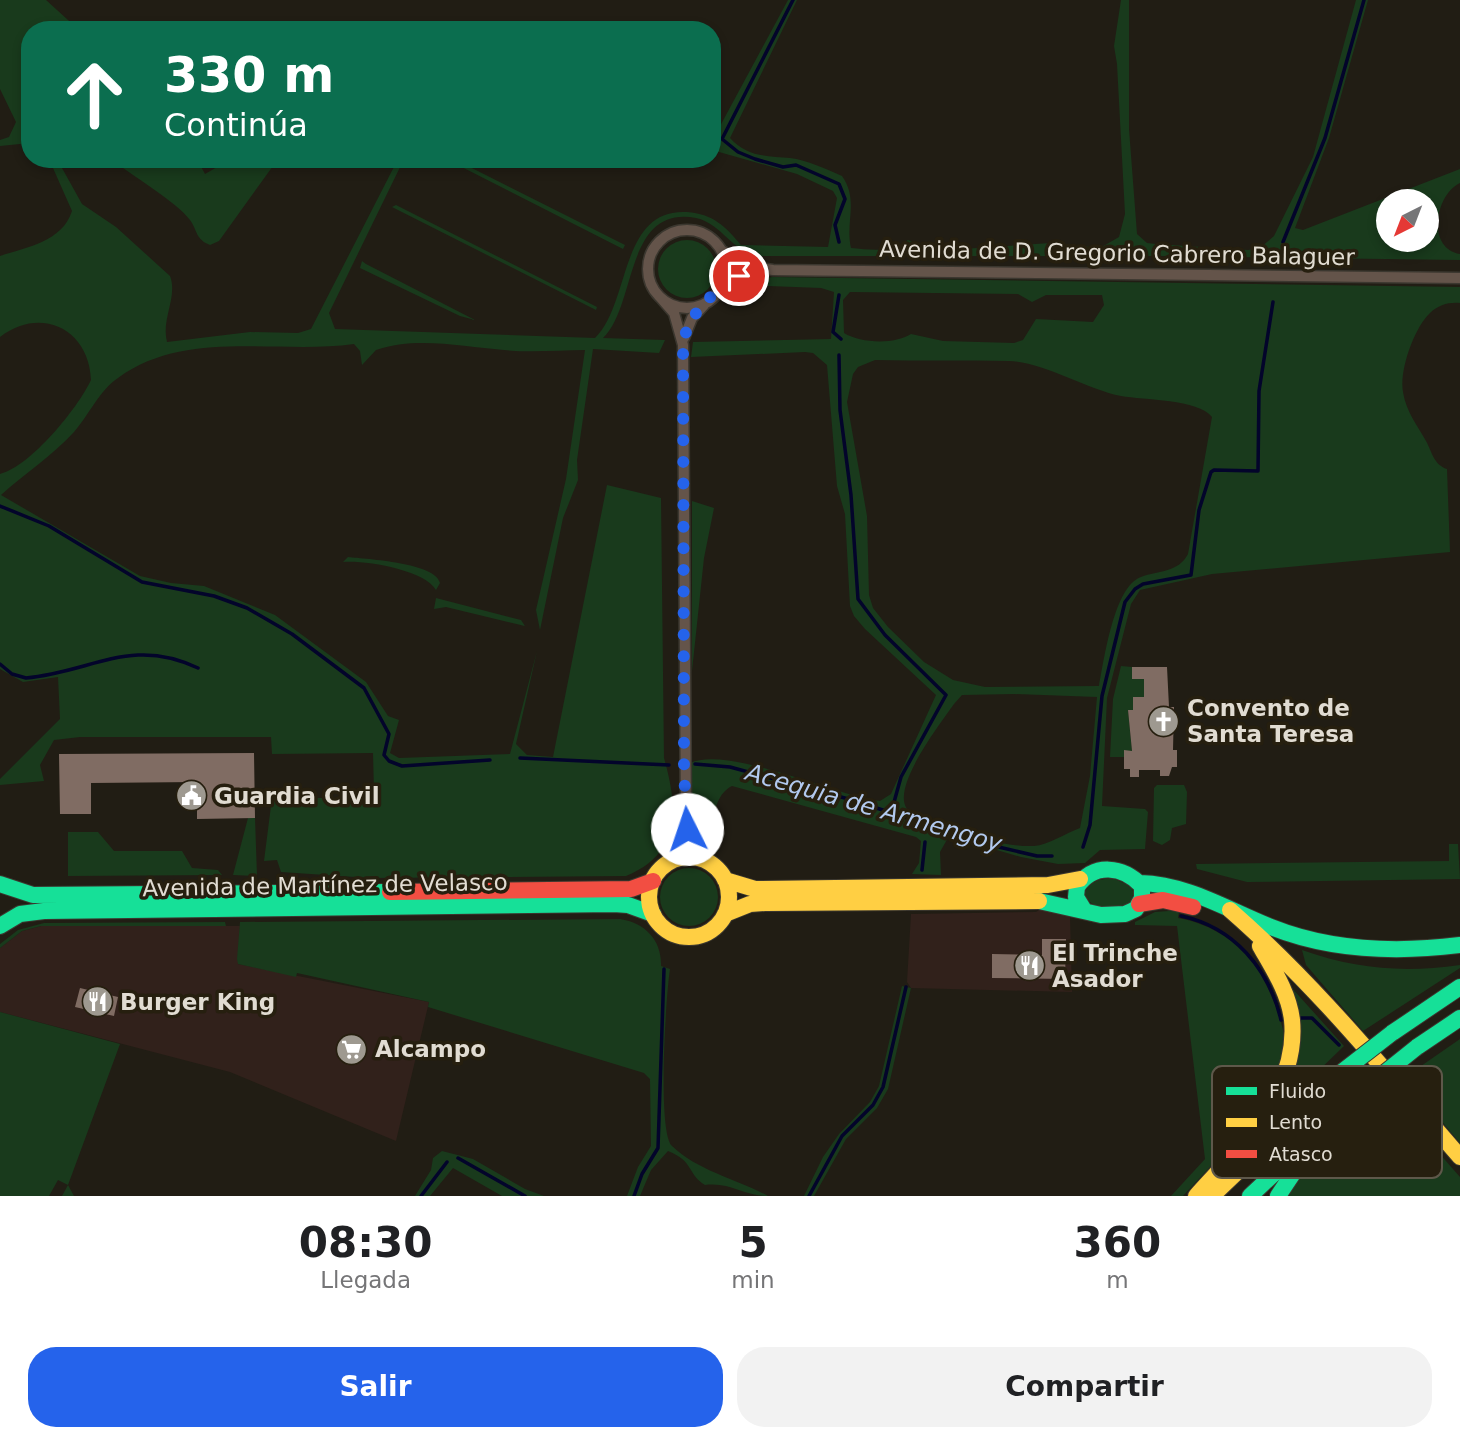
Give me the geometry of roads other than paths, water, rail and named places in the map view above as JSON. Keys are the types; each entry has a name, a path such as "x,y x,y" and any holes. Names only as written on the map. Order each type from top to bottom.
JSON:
{"highway":[{"path":"721,873 729,900 725,914 712,930 691,936 669,931 653,914 649,894 653,880 666,864 687,857 703,859 747,888 765,889 1048,886 1080,880 1091,872 1113,869 1127,872 1140,883 1179,890 1285,933 1348,947 1416,950 1460,945"},
{"name":"Avenida de Martínez de Velasco","path":"0,884 27,894 99,895 614,889 631,888 653,880"},
{"path":"1080,880 1076,895 1084,910"},
{"path":"725,914 750,904 765,903 1041,901 1097,915 1116,916 1130,912 1139,904 1143,892 1140,883"},
{"path":"0,884 6,902 0,925"},
{"path":"1139,904 1163,900 1186,904 1225,921 1257,943 1353,1038"},
{"name":"Avenida de Martínez de Velasco","path":"0,925 20,914 44,911 614,904 628,905 653,914"},
{"path":"1230,910 1300,974 1378,1066"},
{"path":"1257,943 1278,975 1290,1015 1292,1040 1288,1066"},
{"path":"1349,1066 1392,1033 1460,987"},
{"path":"1393,1066 1460,1018"},
{"path":"1442,1137 1459,1156"},
{"path":"1196,1196 1212,1178"},
{"path":"1212,1196 1231,1178"},
{"path":"1250,1196 1268,1178"},
{"path":"1278,1196 1289,1178"}],"street":[{"path":"683,345 674,313 660,297 650,279 649,265 652,252 666,236 686,230 700,232 712,239 721,250 726,270 720,289 687,326 683,345 684,772 687,829 696,846 721,873"},
{"name":"Avenida de D. Gregorio Cabrero Balaguer","path":"721,250 746,266 773,270 1460,278"},
{"name":"Avenida de D. Gregorio Cabrero Balaguer","path":"720,289 739,276 773,270"},
{"path":"660,297 685,308 705,303"},
{"path":"666,864 687,829"}],"waterway":[{"path":"793,0 722,139 738,152 755,159 783,167 796,165 839,184 845,199 835,225 839,242"},
{"name":"Acequia de Armengoy","path":"1283,242 1325,138 1364,0"},
{"path":"839,295 833,332 841,339"},
{"name":"Acequia de Armengoy","path":"1083,847 1090,825 1102,696 1125,602 1135,589 1143,584 1191,575 1199,510 1211,472 1258,471 1259,391 1273,302"},
{"path":"839,355 840,410 851,495 858,599 885,635 946,695 901,777 891,813"},
{"name":"Acequia de Armengoy","path":"0,506 49,526 142,582 214,596 247,608 292,634 364,688 389,734 384,755 389,761 402,766 490,760"},
{"path":"0,664 12,674 26,678 132,656 152,655 174,659 198,668"},
{"name":"Acequia de Armengoy","path":"520,758 669,765"},
{"name":"Acequia de Armengoy","path":"695,764 730,767 852,800 990,845 1037,856 1052,856"},
{"path":"922,870 925,842"},
{"path":"1181,916 1217,930 1233,940 1246,953 1268,984 1281,1020"},
{"path":"634,1196 642,1174 658,1148 664,969"},
{"path":"809,1196 842,1136 873,1105 883,1087 906,987"},
{"path":"1300,1018 1312,1018 1339,1045"},
{"path":"458,1158 525,1196"},
{"path":"421,1196 447,1162"}],"place":[{"name":"Convento de Santa Teresa","path":"1164,721"},
{"name":"Guardia Civil","path":"191,796"},
{"name":"El Trinche Asador","path":"1029,966"},
{"name":"Burger King","path":"97,1002"},
{"name":"Alcampo","path":"352,1049"}]}
